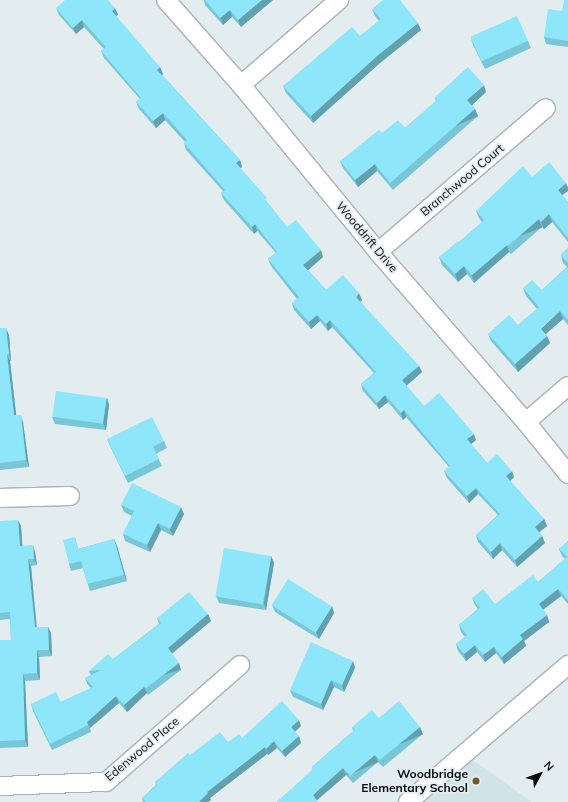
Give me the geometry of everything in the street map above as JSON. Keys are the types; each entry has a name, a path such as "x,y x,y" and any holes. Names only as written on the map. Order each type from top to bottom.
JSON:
{"street":[{"name":"Wooddrift Drive","path":"166,0 241,85 378,252 526,422 568,474"},
{"path":"241,85 339,0"},
{"name":"Branchwood Court","path":"378,252 546,108"},
{"path":"526,422 568,386"},
{"path":"0,498 70,496"},
{"name":"Edenwood Place","path":"0,786 106,782 240,665"},
{"path":"408,802 568,665"}],"shaded area":[{"name":"Woodbridge Elementary School","path":"473,760 532,802 425,802"}],"building":[{"path":"65,0 108,0 115,8 112,11 160,67 157,70 240,160 236,163 267,198 265,200 287,227 296,220 321,250 303,265 326,290 343,275 359,293 356,297 419,366 402,380 424,406 439,393 474,434 467,439 487,463 497,454 512,471 506,476 544,519 535,527 542,536 515,560 500,543 491,552 476,535 500,514 476,488 467,496 444,471 450,466 404,410 401,413 385,395 377,403 361,384 376,372 330,320 326,324 317,315 309,322 292,303 299,297 268,259 277,252 255,224 252,227 221,193 225,190 184,143 187,140 163,113 153,121 136,102 141,98 101,51 106,47 82,20 73,28 56,8"},
{"path":"205,0 262,0 238,20 230,10 220,18"},
{"path":"383,0 400,0 418,23 377,56 311,116 283,86 352,27 360,36 381,19 372,9"},
{"path":"564,0 568,0 568,41 544,37 548,9 562,11"},
{"path":"517,16 528,41 481,61 470,37"},
{"path":"468,67 484,85 467,100 475,109 390,183 375,164 355,180 340,161 379,130 382,133 398,120 405,128 437,100 435,97"},
{"path":"549,162 566,183 558,190 568,202 568,238 549,214 541,222 539,219 472,275 464,266 455,274 439,257 484,220 476,211 523,166 532,177"},
{"path":"568,248 568,263 561,255"},
{"path":"568,267 568,320 560,311 541,329 547,336 515,364 488,334 509,315 518,325 539,307 523,288 532,280 542,290"},
{"path":"0,328 6,328 9,354 7,354 14,415 21,415 26,460 0,463"},
{"path":"56,391 107,398 103,424 52,417"},
{"path":"152,417 164,441 153,447 159,459 125,476 107,439"},
{"path":"132,483 181,507 170,529 158,523 147,545 123,534 134,511 121,505"},
{"path":"18,520 20,546 33,545 34,559 28,559 35,627 48,627 49,650 37,650 37,673 23,674 25,740 0,741 0,640 11,640 10,612 0,613 0,521"},
{"path":"75,537 78,549 114,539 124,575 87,584 81,561 69,564 63,540"},
{"path":"568,541 568,600 558,589 539,604 547,615 520,635 523,639 502,657 494,647 483,655 475,645 464,654 456,644 467,635 459,625 480,608 472,598 483,589 495,604 533,575 538,582 567,557 559,549"},
{"path":"224,548 271,556 263,605 215,596"},
{"path":"288,579 332,607 316,633 272,605"},
{"path":"189,592 208,614 168,648 179,663 146,688 144,687 124,705 116,696 87,722 88,725 50,744 31,704 56,692 61,702 93,687 85,678 101,670 89,671 108,654 113,659 161,623 157,618"},
{"path":"311,642 353,661 342,685 331,680 321,704 290,690"},
{"path":"282,701 299,720 291,727 299,736 282,751 274,741 266,749 265,747 207,792 208,793 199,802 146,802 142,798 157,785 155,782 188,753 190,755 220,732 228,742 239,734 242,738"},
{"path":"399,701 420,727 380,760 375,755 350,776 343,768 313,795 318,802 277,802 313,769 312,767 354,730 352,727 372,710 379,718"}],"place":[{"name":"Woodbridge Elementary School","path":"476,781"}]}
